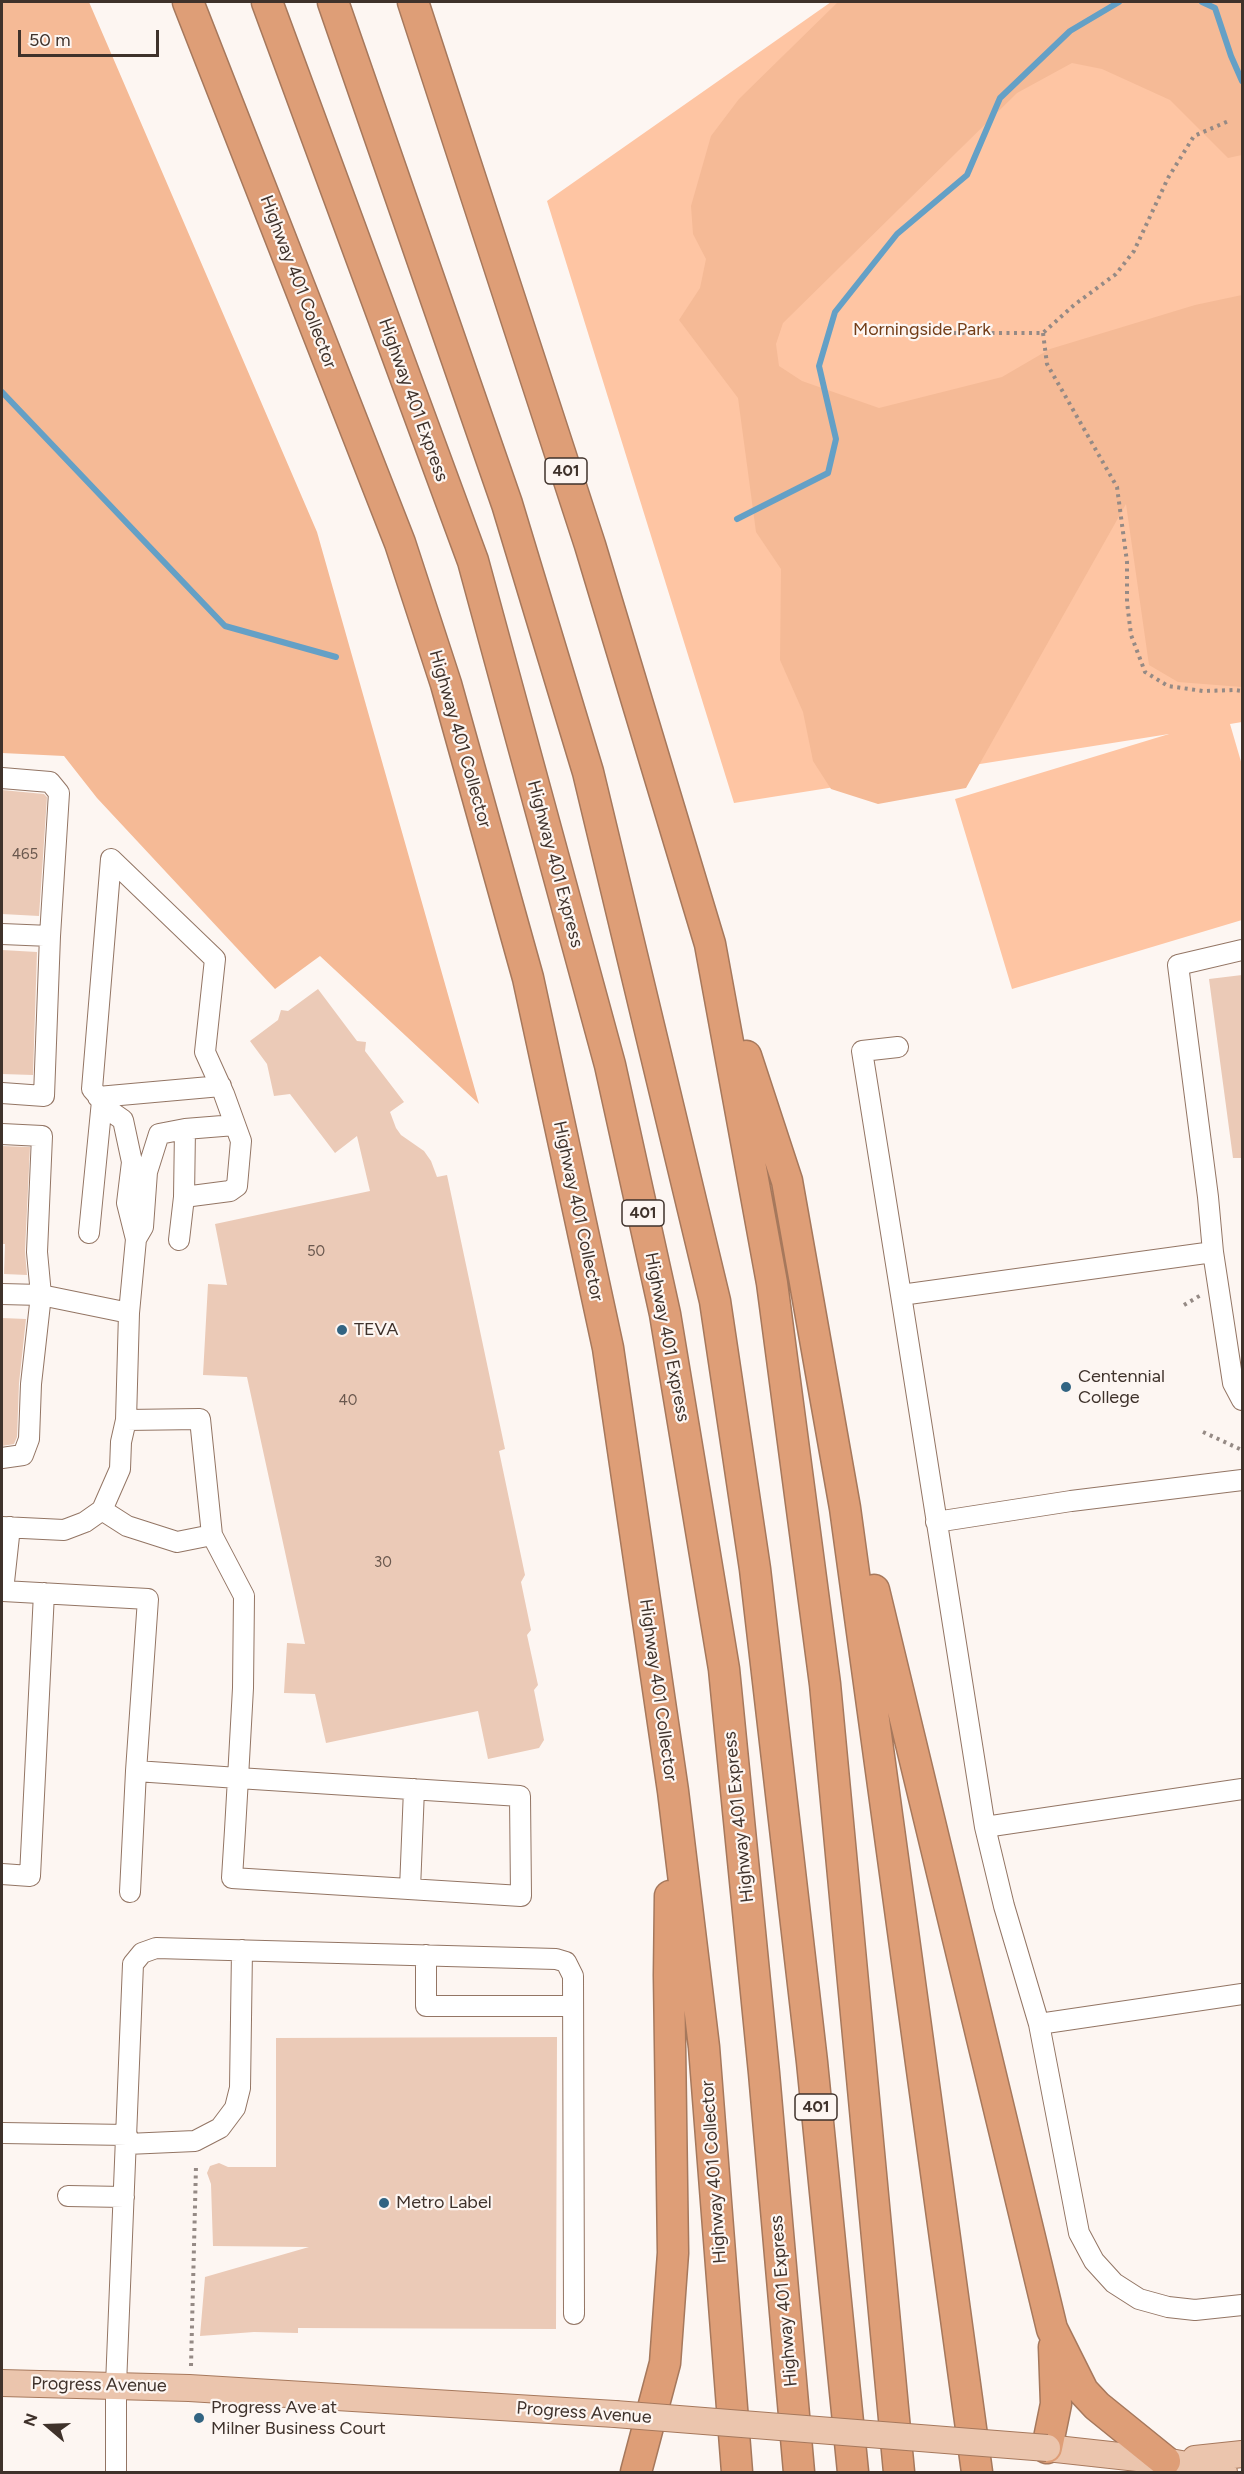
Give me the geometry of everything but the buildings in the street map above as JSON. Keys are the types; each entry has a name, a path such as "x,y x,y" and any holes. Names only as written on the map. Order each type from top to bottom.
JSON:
{"highway":[{"name":"Highway 401 Collector","path":"188,2 400,543 446,684 528,978 608,1348 673,1791 704,2047 737,2472"},
{"name":"Highway 401 Express","path":"267,2 473,561 609,1065 665,1314 724,1669 764,2073 799,2472"},
{"name":"401","path":"333,2 507,504 588,772 715,1301 755,1569 812,2062 853,2472"},
{"path":"351,2 361,82"},
{"name":"401","path":"414,2 590,545 710,944 772,1283 825,1684 899,2472"},
{"path":"710,944 787,1181 845,1508 977,2472"},
{"path":"845,1508 871,1576 1052,2330 1056,2404 1047,2448"},
{"path":"636,2472 665,2363 674,2253 669,1975 673,1791"},
{"path":"1052,2330 1083,2391 1097,2406 1165,2461"}],"main road":[{"name":"Progress Avenue","path":"2,2383 189,2388 615,2414 1047,2448 1165,2461 1224,2472"},
{"name":"Progress Avenue","path":"1165,2461 1242,2454"}],"street":[{"path":"2,778 50,782 59,793 50,936 44,1096 2,1093"},
{"path":"130,1892 148,1599 2,1591 6,1527 64,1530 85,1522 102,1510 120,1469 121,1442 126,1420 129,1313 136,1239 127,1203 132,1162 123,1120 92,1089 111,859 215,959 205,1052 241,1141 237,1186 230,1191 184,1197"},
{"path":"2,934 50,936"},
{"path":"1242,950 1178,965 1213,1252 1233,1383 1242,1400"},
{"path":"898,1047 862,1051 985,1827 1004,1906 1039,2024 1079,2233 1094,2261 1114,2283 1139,2299 1168,2307 1195,2310 1242,2305"},
{"path":"100,1099 220,1086"},
{"path":"89,1233 100,1099"},
{"path":"136,1239 143,1227 147,1172 159,1134 185,1129 235,1125"},
{"path":"179,1240 184,1197 185,1129"},
{"path":"2,1134 42,1136 38,1252 41,1295 31,1384 28,1439 23,1455 2,1458"},
{"path":"901,1295 1213,1252"},
{"path":"2,1294 41,1295 129,1313"},
{"path":"126,1420 200,1419 212,1535 244,1596 243,1688 238,1778 232,1878 521,1896 520,1796 238,1778 136,1771"},
{"path":"936,1522 1071,1501 1242,1480"},
{"path":"102,1510 127,1526 177,1542 212,1535"},
{"path":"2,1874 30,1876 44,1593"},
{"path":"410,1889 414,1789"},
{"path":"985,1827 1242,1790"},
{"path":"116,2472 116,2385 133,1964 142,1953 156,1948 556,1959 566,1962 573,1976 574,2314"},
{"path":"3,2133 195,2142 220,2128 235,2108 240,2088 242,1950"},
{"path":"426,1956 426,2006 572,2006"},
{"path":"1039,2024 1242,1994"},
{"path":"68,2196 124,2197"}],"path":[{"path":"909,333 1043,333 1074,305 1116,274 1134,251 1168,178 1194,136 1231,120"},
{"path":"1043,333 1047,364 1117,487 1127,562 1127,602 1131,635 1145,672 1168,686 1203,691 1242,691"},
{"path":"1203,1432 1242,1450"},
{"path":"189,2388 192,2355 196,2166"}],"green space":[{"name":"Morningside Park","path":"831,2 1242,2 1242,722 1230,724 1242,765 1242,920 1012,989 955,799 1169,734 734,803 547,201"}],"shaded area":[{"path":"2,2 89,2 317,532 479,1104 320,956 275,989 97,798 64,756 2,753"},
{"path":"838,2 1242,2 1242,155 1228,158 1170,100 1102,69 1072,63 1017,93 783,323 776,344 779,366 802,381 879,408 1002,377 1050,349 1195,305 1242,295 1242,687 1178,682 1149,665 1126,504 966,788 878,804 831,789 813,761 803,712 780,660 781,569 756,532 738,398 679,320 700,288 706,259 693,234 691,206 711,136 739,99"}],"waterway":[{"path":"737,519 828,473 836,439 819,366 835,312 897,234 967,175 1000,98 1070,31 1119,2"},
{"path":"1202,2 1215,8 1242,81"},
{"path":"2,392 225,626 336,657"}],"place":[{"name":"TEVA","path":"342,1330"},
{"name":"Centennial College","path":"1066,1387"},
{"name":"Metro Label","path":"384,2203"},
{"name":"Progress Ave at Milner Business Court","path":"199,2418"}]}
